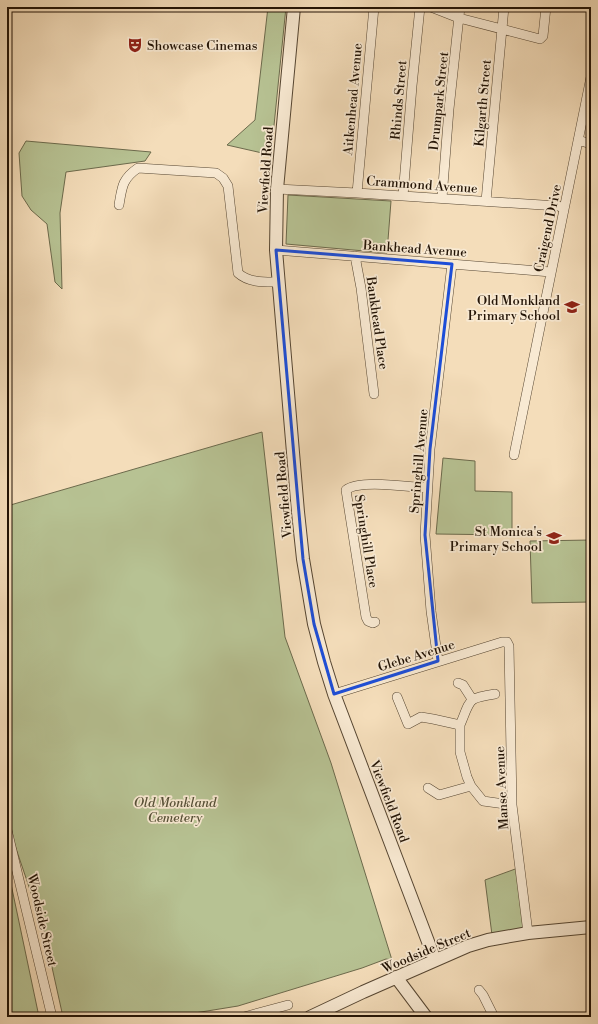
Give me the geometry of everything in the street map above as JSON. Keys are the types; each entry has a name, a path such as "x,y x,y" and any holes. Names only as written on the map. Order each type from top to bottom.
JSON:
{"street":[{"name":"Viewfield Road","path":"294,7 277,189 276,250 303,559 314,624 334,694 435,960"},
{"name":"Aitkenhead Avenue","path":"357,193 374,7"},
{"name":"Rhinds Street","path":"403,196 420,7"},
{"path":"431,7 459,18 540,39 543,36 546,7"},
{"name":"Drumpark Street","path":"442,198 449,109 460,7"},
{"name":"Kilgarth Street","path":"486,201 504,7"},
{"name":"Craigend Drive","path":"514,455 591,77"},
{"path":"578,140 591,144"},
{"path":"119,204 123,184 130,174 138,168 216,173 223,178 228,186 238,273 258,282 278,282"},
{"name":"Crammond Avenue","path":"277,189 442,198 558,206 564,208"},
{"name":"Bankhead Avenue","path":"276,250 551,272"},
{"name":"Bankhead Place","path":"355,256 361,288 374,394"},
{"name":"Springhill Avenue","path":"438,661 431,611 425,535 427,488 452,264"},
{"name":"Springhill Place","path":"375,622 373,623 368,621 366,617 346,490 350,487 370,484 427,488"},
{"name":"Glebe Avenue","path":"334,694 438,661 502,642 507,642"},
{"name":"Manse Avenue","path":"507,642 509,646 512,805 528,933"},
{"path":"458,683 463,685 472,699"},
{"path":"495,694 477,696 472,699 460,725 460,752 471,786 483,801 512,805"},
{"path":"397,697 408,724 421,718 460,725"},
{"path":"428,788 439,795 471,786"},
{"name":"Woodside Street","path":"7,830 52,1017"},
{"name":"Woodside Street","path":"310,1017 396,977 468,946 528,933 591,927"},
{"path":"396,977 426,1017"},
{"path":"479,990 494,1017"},
{"path":"244,1017 288,1005"}],"highlighted area":[{"path":"276,250 452,264 430,449 425,535 438,661 334,694 314,624 303,559"}],"green space":[{"path":"268,7 286,7 271,155 227,145 255,120"},
{"path":"26,141 151,152 145,161 66,172 60,213 62,289 55,282 47,224 31,210 22,196 19,153"},
{"path":"288,195 391,201 387,253 286,244"},
{"name":"Old Monkland Cemetery","path":"262,432 285,637 331,763 392,960 386,959 362,968 238,1006 170,1017 63,1017 44,931 7,822 7,506"},
{"path":"443,458 475,461 475,491 512,492 512,535 436,534"},
{"path":"591,540 591,602 532,603 530,541"},
{"path":"7,865 38,1012 32,1017 7,1017"},
{"path":"518,868 524,931 492,935 485,880"}],"place":[{"name":"Showcase Cinemas","path":"135,45"},
{"name":"Old Monkland Primary School","path":"572,307"},
{"name":"St Monica's Primary School","path":"554,538"}]}
